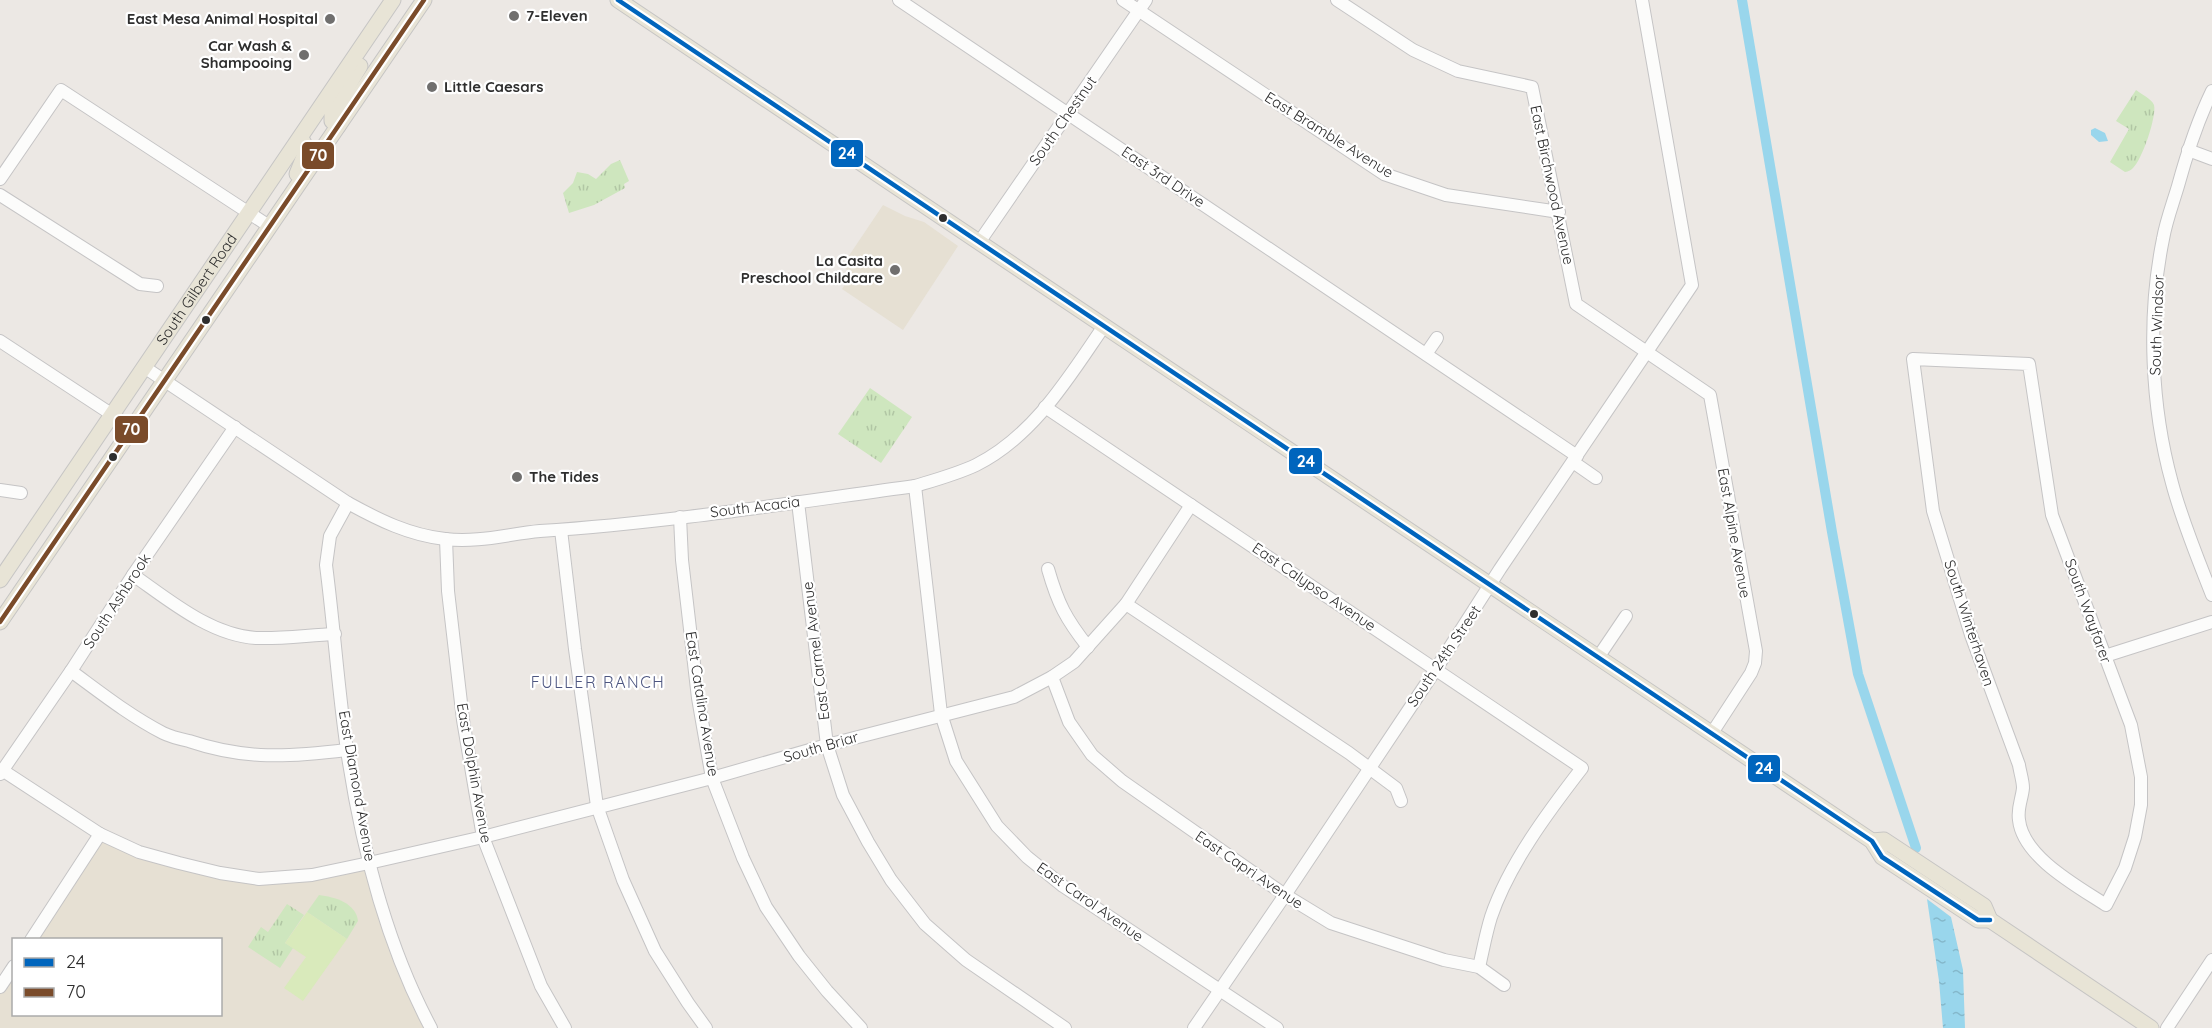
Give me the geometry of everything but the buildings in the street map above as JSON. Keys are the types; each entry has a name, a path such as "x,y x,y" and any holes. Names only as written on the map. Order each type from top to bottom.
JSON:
{"main road":[{"name":"South Gilbert Road","path":"0,580 393,0"},
{"name":"South Gilbert Road","path":"0,622 424,0"},
{"path":"618,0 1872,841 1882,857 1956,907 1978,920 1990,920"},
{"path":"338,126 332,121 332,112 361,64 363,45"},
{"path":"293,192 307,149 301,138"},
{"path":"1872,841 1884,840 1984,906 1990,920 2151,1028"}],"street":[{"name":"East 3rd Drive","path":"899,0 1426,354 1575,459 1596,478"},
{"name":"East Bramble Avenue","path":"1123,0 1143,6 1384,174 1446,195 1558,212"},
{"name":"East Birchwood Avenue","path":"1338,0 1413,50 1458,71 1532,87 1576,304 1647,354"},
{"name":"South 24th Street","path":"1194,1028 1692,285 1642,0"},
{"name":"South Chestnut","path":"980,242 1143,6"},
{"path":"0,179 61,90 268,226"},
{"name":"South Windsor","path":"2212,92 2188,150 2163,239 2155,301 2153,360 2161,436 2172,485 2212,595"},
{"path":"2188,150 2212,159"},
{"path":"0,195 140,284 156,286"},
{"name":"South Acacia","path":"144,367 348,503 398,528 446,539 474,540 680,517 915,486 976,465 1028,428 1065,382 1104,326"},
{"path":"1426,354 1437,338"},
{"path":"0,341 131,428"},
{"name":"East Alpine Avenue","path":"1647,354 1710,395 1756,651 1751,673 1712,733"},
{"name":"South Winterhaven","path":"1975,363 1913,359 1933,511 1971,635 2019,765 2023,788 2018,804 2019,822 2025,841 2066,879 2106,905"},
{"name":"South Wayfarer","path":"1975,363 2029,364 2052,515 2131,725 2141,777 2141,805 2135,837 2125,868 2106,905"},
{"name":"East Calypso Avenue","path":"1045,407 1582,768 1554,804 1508,878 1491,917 1479,967"},
{"name":"South Ashbrook","path":"1,772 235,427"},
{"name":"East Carol Avenue","path":"915,486 941,714 956,761 997,826 1027,857 1063,886 1276,1028"},
{"path":"0,490 21,493"},
{"name":"East Carmel Avenue","path":"798,501 827,745 843,795 891,880 925,924 966,960 1065,1028"},
{"name":"East Diamond Avenue","path":"348,503 330,536 326,565 347,750 369,863 400,965 431,1028"},
{"name":"South Briar","path":"1,772 100,834 149,854 220,873 259,879 312,875 369,863 483,837 712,778 941,714 1014,697 1052,677 1074,662 1088,647 1126,604 1191,505"},
{"name":"East Catalina Avenue","path":"680,517 682,561 698,698 712,778 743,858 766,907 799,956 861,1028"},
{"path":"561,530 574,648 597,806 623,880 656,951 706,1028"},
{"name":"East Dolphin Avenue","path":"446,539 448,591 463,720 483,837 541,986 565,1028"},
{"path":"1048,569 1056,599 1071,626 1088,647"},
{"path":"133,575 192,615 225,630 255,638 335,634"},
{"path":"1126,604 1369,768 1396,788 1401,801"},
{"path":"1599,656 1626,616"},
{"path":"2105,656 2212,622"},
{"path":"71,671 119,706 164,733 211,749 249,755 292,757 347,750"},
{"name":"East Capri Avenue","path":"1052,677 1069,722 1092,755 1122,781 1285,895 1331,923 1444,960 1479,967 1504,985"},
{"path":"32,938 100,834"},
{"path":"2167,1028 2212,960"},
{"path":"0,987 12,969"}],"shaded area":[{"name":"La Casita Preschool Childcare","path":"883,205 924,222 958,246 903,330 842,289 852,274 842,266"},
{"path":"100,834 139,852 259,879 369,863 431,1028 0,1028 0,987 12,968 12,1016 222,1016 222,938 32,938"}],"green space":[{"path":"2136,90 2151,101 2154,111 2151,128 2137,163 2125,172 2110,162 2129,129 2116,121"},
{"path":"620,160 629,181 624,184 625,188 594,205 569,213 563,193 573,183 577,172 588,174 596,179 611,164"},
{"path":"870,388 912,417 881,463 838,434"},
{"path":"319,895 338,899 353,910 358,921 347,939 307,912"},
{"path":"287,904 304,915 285,943 293,948 280,968 248,947 261,927 268,932"},
{"path":"307,912 347,939 303,1001 284,988 306,957 285,943"}],"water":[{"path":"2095,128 2105,133 2108,141 2099,142 2091,135 2091,130"},
{"path":"1927,899 1951,917 1963,970 1965,1028 1943,1028 1939,981"}],"waterway":[{"path":"1742,0 1858,674 1916,848"}],"transit line":[{"name":"70","path":"0,622 424,0"},
{"name":"24","path":"618,0 1872,841 1882,857 1978,920 1990,920"}],"place":[{"name":"7-Eleven","path":"514,16"},
{"name":"East Mesa Animal Hospital","path":"330,19"},
{"name":"Car Wash & Shampooing","path":"304,55"},
{"name":"Little Caesars","path":"432,87"},
{"name":"La Casita Preschool Childcare","path":"895,270"},
{"name":"The Tides","path":"517,477"}],"district":[{"name":"FULLER RANCH","path":"598,682"}]}
